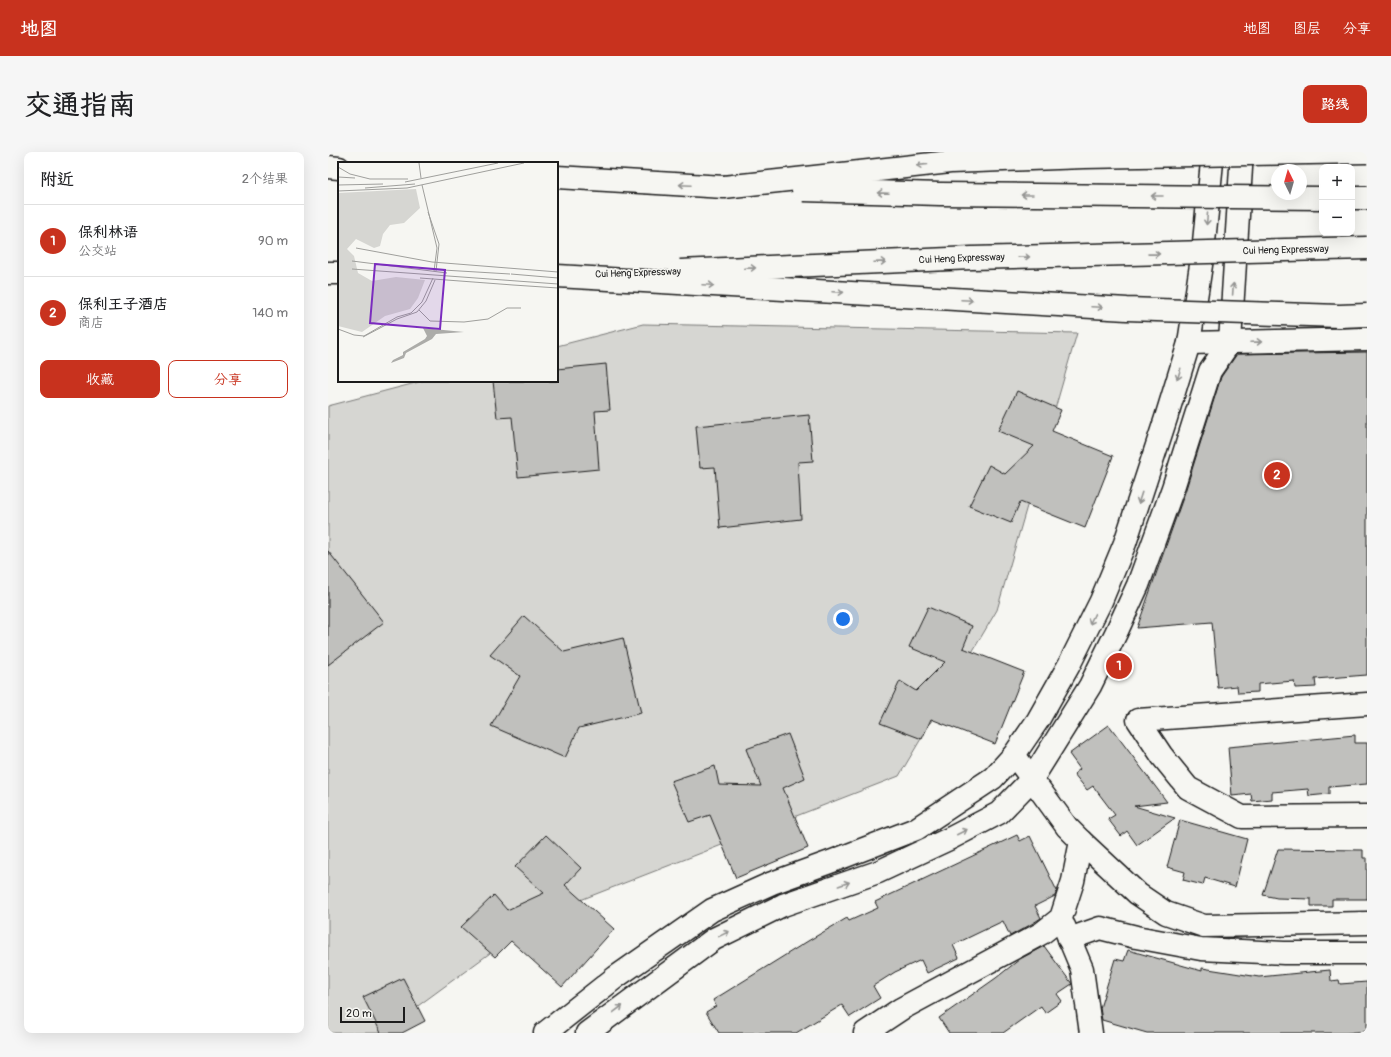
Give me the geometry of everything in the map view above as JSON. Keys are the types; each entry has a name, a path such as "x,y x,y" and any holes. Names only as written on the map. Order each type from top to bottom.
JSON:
{"main road":[{"path":"545,1033 616,977 712,910 772,883 916,829 993,778 1014,755 1054,693 1101,601 1127,535 1166,418 1189,343 1204,252 1213,152"},
{"path":"587,1033 714,939 783,905 878,872 951,838 999,813 1032,779 1090,686 1138,585 1173,488 1210,371 1230,342 1242,152"},
{"path":"724,187 950,162 1092,157 1367,152"},
{"path":"558,178 724,187 940,194 1319,198"},
{"path":"1355,198 1367,198"},
{"name":"Cui Heng Expressway","path":"558,276 972,258 1367,248"},
{"path":"558,276 1127,309 1340,316 1367,315"},
{"path":"1189,343 1367,338"},
{"path":"1367,704 1138,720 1162,756 1188,788 1242,817 1367,816"},
{"path":"1014,755 1067,827 1138,894 1166,913 1204,926 1367,923"},
{"path":"865,1033 901,1009 1042,933 1061,918 1073,881 1081,841"},
{"path":"1061,918 1082,969 1091,1033"},
{"path":"1069,939 1100,928 1136,937 1201,949 1284,953 1367,954"}],"shaded area":[{"path":"643,324 1077,333 997,610 899,776 542,915 381,1033 328,1033 328,406 419,382 558,382 558,346"}],"building":[{"path":"1367,352 1367,675 1315,679 1316,687 1295,688 1294,681 1258,684 1258,692 1238,693 1237,686 1218,688 1212,622 1137,628 1185,492 1221,377 1237,354"},
{"path":"606,364 610,410 595,411 599,469 518,477 512,417 497,418 493,382 558,382 558,369"},
{"path":"1017,391 1061,410 1052,431 1113,456 1085,528 1020,502 1011,523 969,506 989,465 1005,474 1034,446 998,431"},
{"path":"809,415 813,461 798,462 801,519 720,528 715,467 700,468 696,426"},
{"path":"328,551 384,622 328,665"},
{"path":"928,607 972,626 963,648 1024,672 995,744 931,719 922,739 880,723 900,681 916,691 945,662 909,647"},
{"path":"524,616 564,652 623,638 641,713 579,728 565,758 491,726 520,676 490,655"},
{"path":"1109,725 1167,802 1134,806 1175,818 1137,845 1127,831 1121,836 1108,819 1115,815 1093,786 1087,790 1074,774 1080,769 1069,754"},
{"path":"788,734 805,778 783,788 808,848 736,878 710,815 689,822 671,781 715,766 719,785 761,786 746,749"},
{"path":"1355,735 1355,743 1367,743 1367,784 1329,787 1329,794 1309,796 1308,789 1272,792 1272,799 1252,801 1251,794 1232,796 1228,747"},
{"path":"1180,820 1247,839 1235,887 1205,878 1203,885 1183,880 1185,872 1167,867"},
{"path":"546,835 581,868 565,885 614,929 562,987 511,941 495,957 461,927 494,895 507,910 544,893 515,867"},
{"path":"1017,835 1020,841 1030,836 1057,891 1055,896 1035,906 1041,918 1030,925 1010,936 1003,921 953,945 959,958 927,973 921,960 895,972 873,986 880,998 850,1017 842,1005 796,1033 719,1033 706,1012 716,1006 713,1000 808,941 847,918 849,921 878,908 875,902"},
{"path":"1278,849 1363,850 1363,858 1367,858 1367,899 1332,899 1332,906 1311,906 1311,899 1277,898 1263,895"},
{"path":"1044,946 1072,984 1057,994 1062,1001 1045,1013 1041,1006 1003,1033 949,1033 939,1018 996,978 1020,959"},
{"path":"1128,950 1202,971 1202,968 1259,977 1330,970 1331,981 1339,980 1340,984 1367,982 1367,1031 1346,1033 1147,1033 1102,1020 1100,1008 1115,959 1124,961"},
{"path":"403,978 425,1021 402,1033 381,1033 363,997"}],"place":[{"name":"保利王子酒店","path":"1277,475"},
{"name":"保利林语","path":"1119,666"}]}
